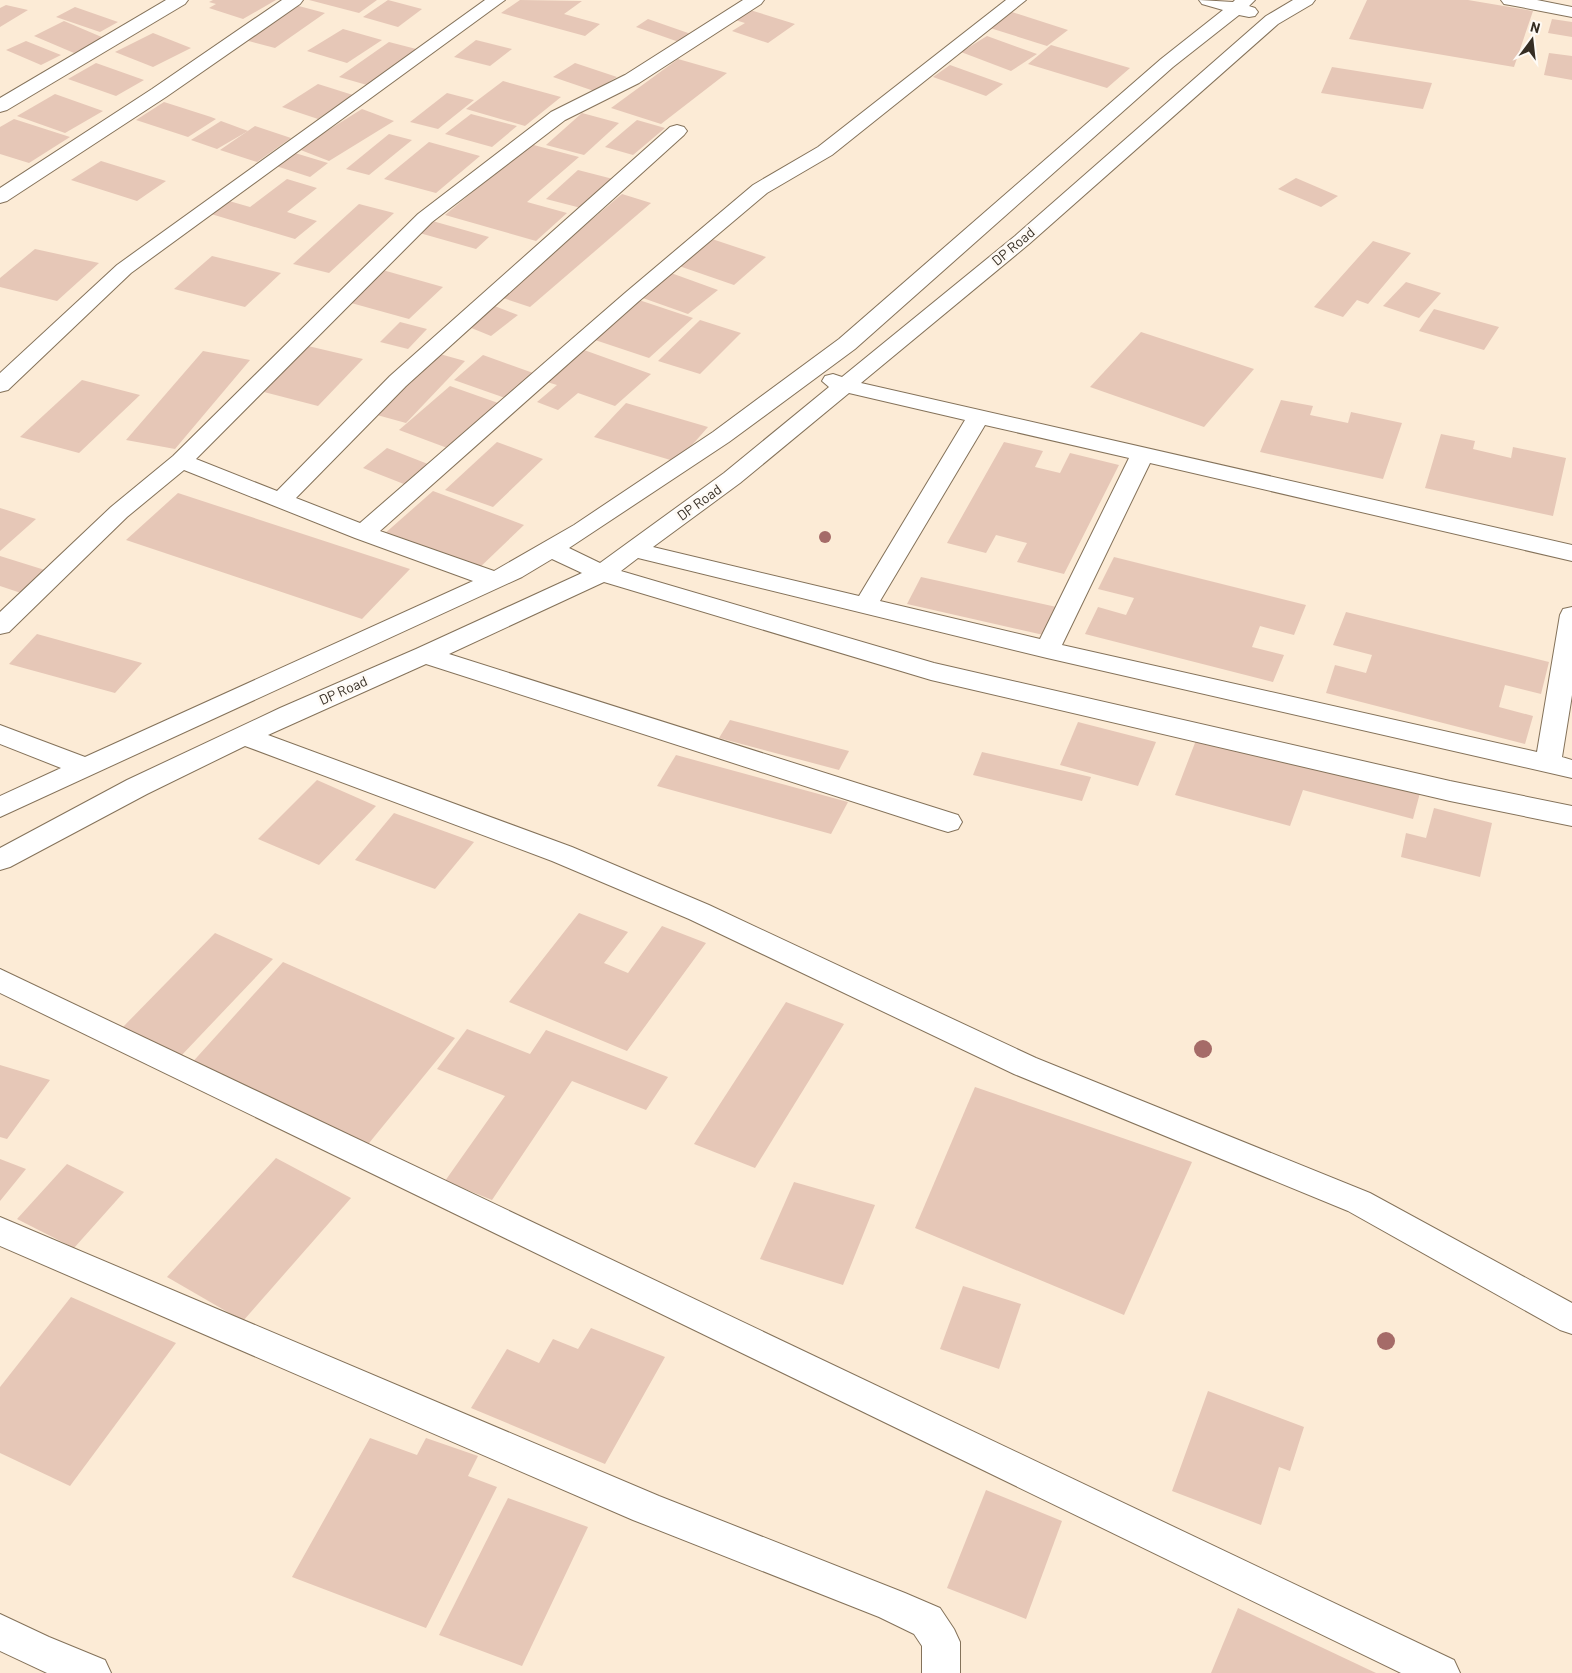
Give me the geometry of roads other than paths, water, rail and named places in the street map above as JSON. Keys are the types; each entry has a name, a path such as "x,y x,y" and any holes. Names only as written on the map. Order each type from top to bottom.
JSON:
{"street":[{"path":"0,106 179,0"},
{"path":"0,197 159,93 294,0"},
{"path":"0,384 124,268 496,0"},
{"path":"0,626 119,512 181,461 424,218 558,116 632,79 755,0"},
{"path":"363,533 632,297 760,189 825,151 1017,0"},
{"path":"1208,0 1242,4 1272,20"},
{"name":"DP Road","path":"0,860 136,787 289,714 425,655 602,573 732,478 1038,226 1272,20 1306,0"},
{"path":"1510,0 1572,12"},
{"path":"0,807 513,572 582,530 720,437 847,344 1167,63 1242,4"},
{"path":"280,501 398,381 677,130"},
{"path":"994,215 1038,226"},
{"path":"809,372 845,386 1572,553"},
{"path":"865,606 979,416"},
{"path":"1047,650 1143,454"},
{"path":"181,461 363,533 495,580"},
{"path":"551,549 602,573 932,671 1450,792 1572,816"},
{"path":"634,550 1047,650 1560,766 1572,615"},
{"path":"425,655 948,822"},
{"path":"0,734 84,768"},
{"path":"244,736 562,854 699,912 1025,1066 1359,1202 1572,1320"},
{"path":"0,980 1441,1673"},
{"path":"0,1231 646,1508 910,1613 927,1621 941,1642 941,1673"},
{"path":"0,1632 36,1650 92,1673"}]}
